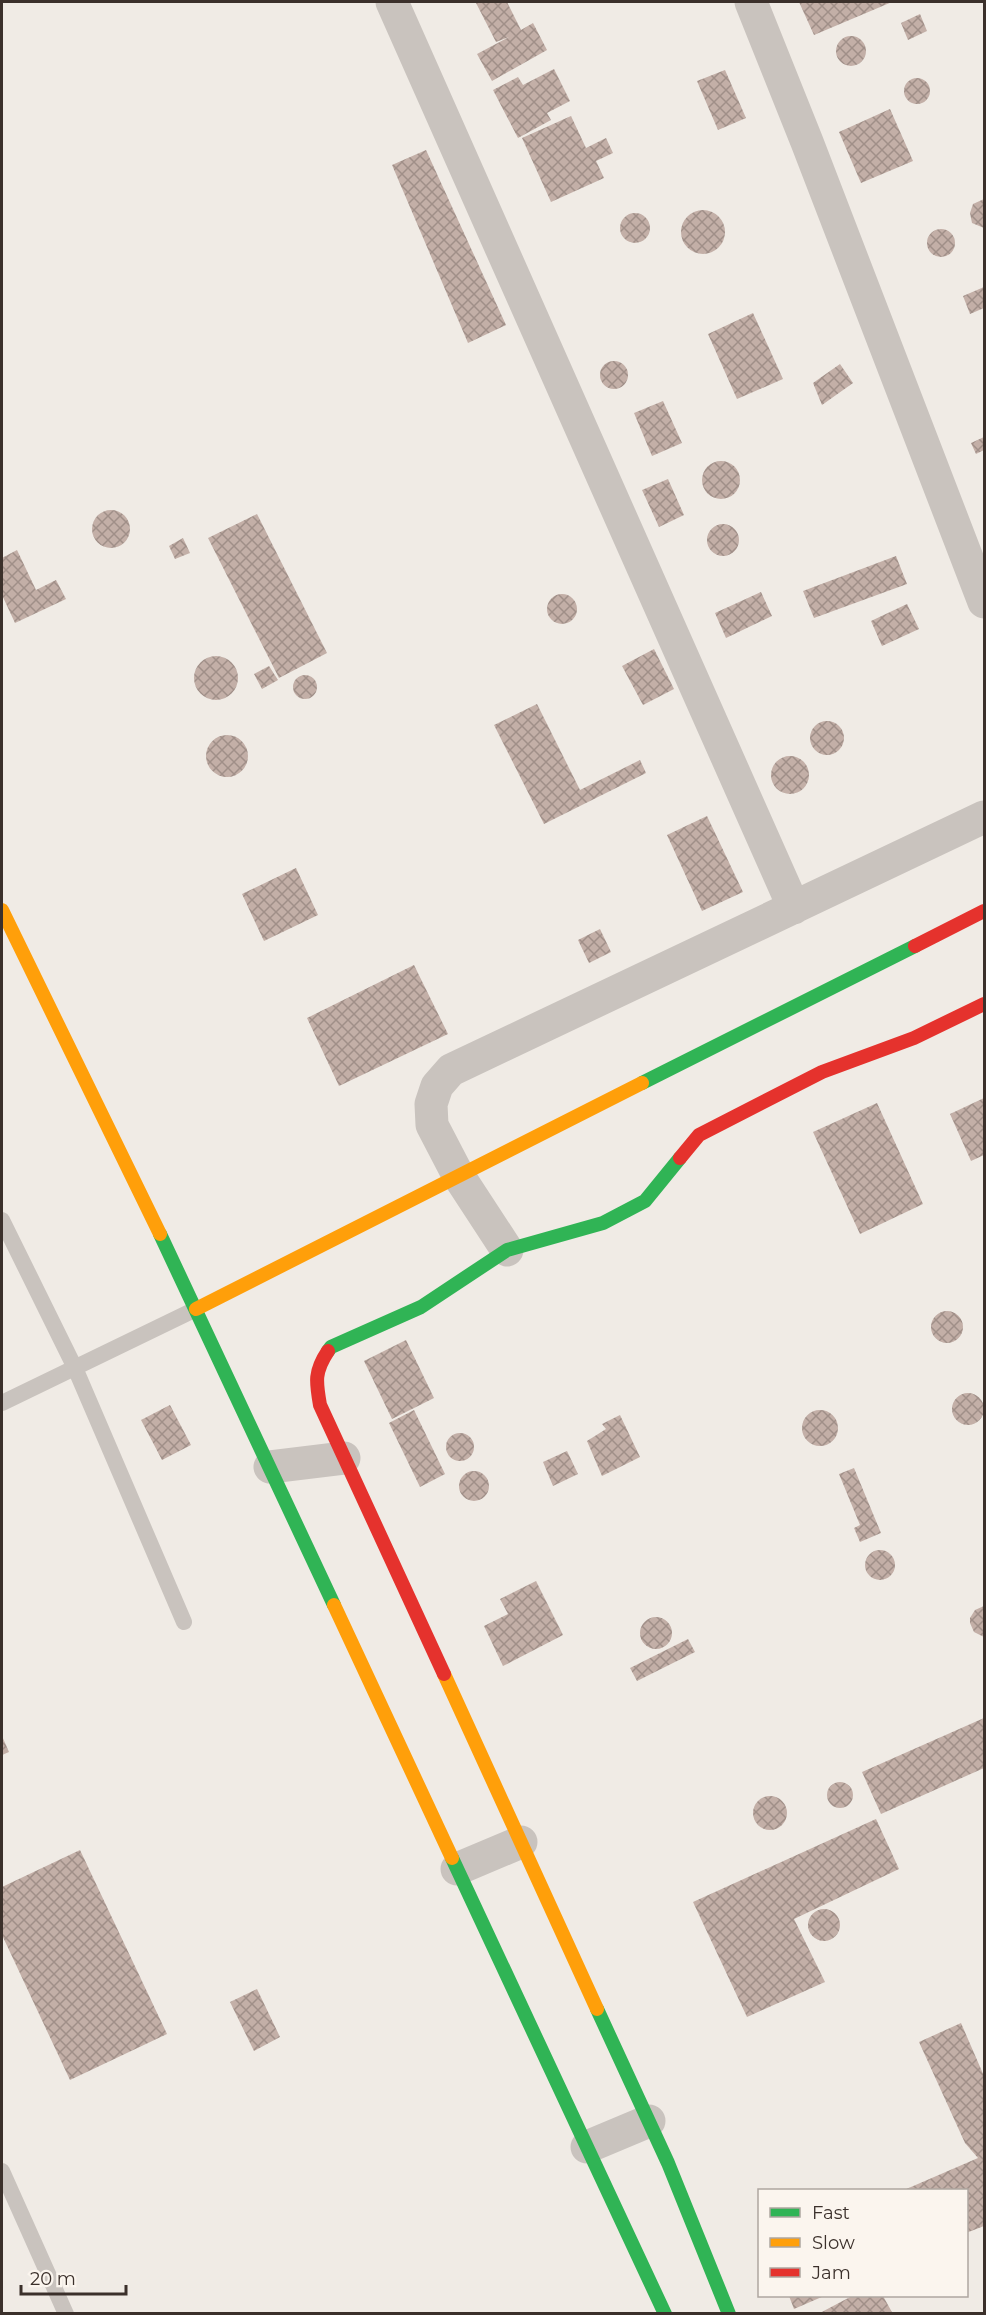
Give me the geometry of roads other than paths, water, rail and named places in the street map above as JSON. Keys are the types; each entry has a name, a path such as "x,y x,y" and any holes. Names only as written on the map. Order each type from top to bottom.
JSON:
{"main road":[{"path":"2,910 196,1309 665,2313"},
{"path":"196,1309 984,911"},
{"path":"729,2313 649,2121 320,1405 316,1380 319,1364 331,1347 421,1307 507,1250 603,1223 645,1201 699,1135 822,1072 914,1038 984,1004"}],"street":[{"path":"392,2 794,908"},
{"path":"751,2 984,602"},
{"path":"507,1250 458,1175 432,1125 430,1104 437,1086 451,1070 984,817"},
{"path":"270,1467 344,1458"},
{"path":"457,1869 521,1842"},
{"path":"587,2147 649,2121"}],"lane":[{"path":"2,1220 75,1368 184,1622"},
{"path":"2,1403 196,1309"},
{"path":"2,2171 66,2313"}]}
